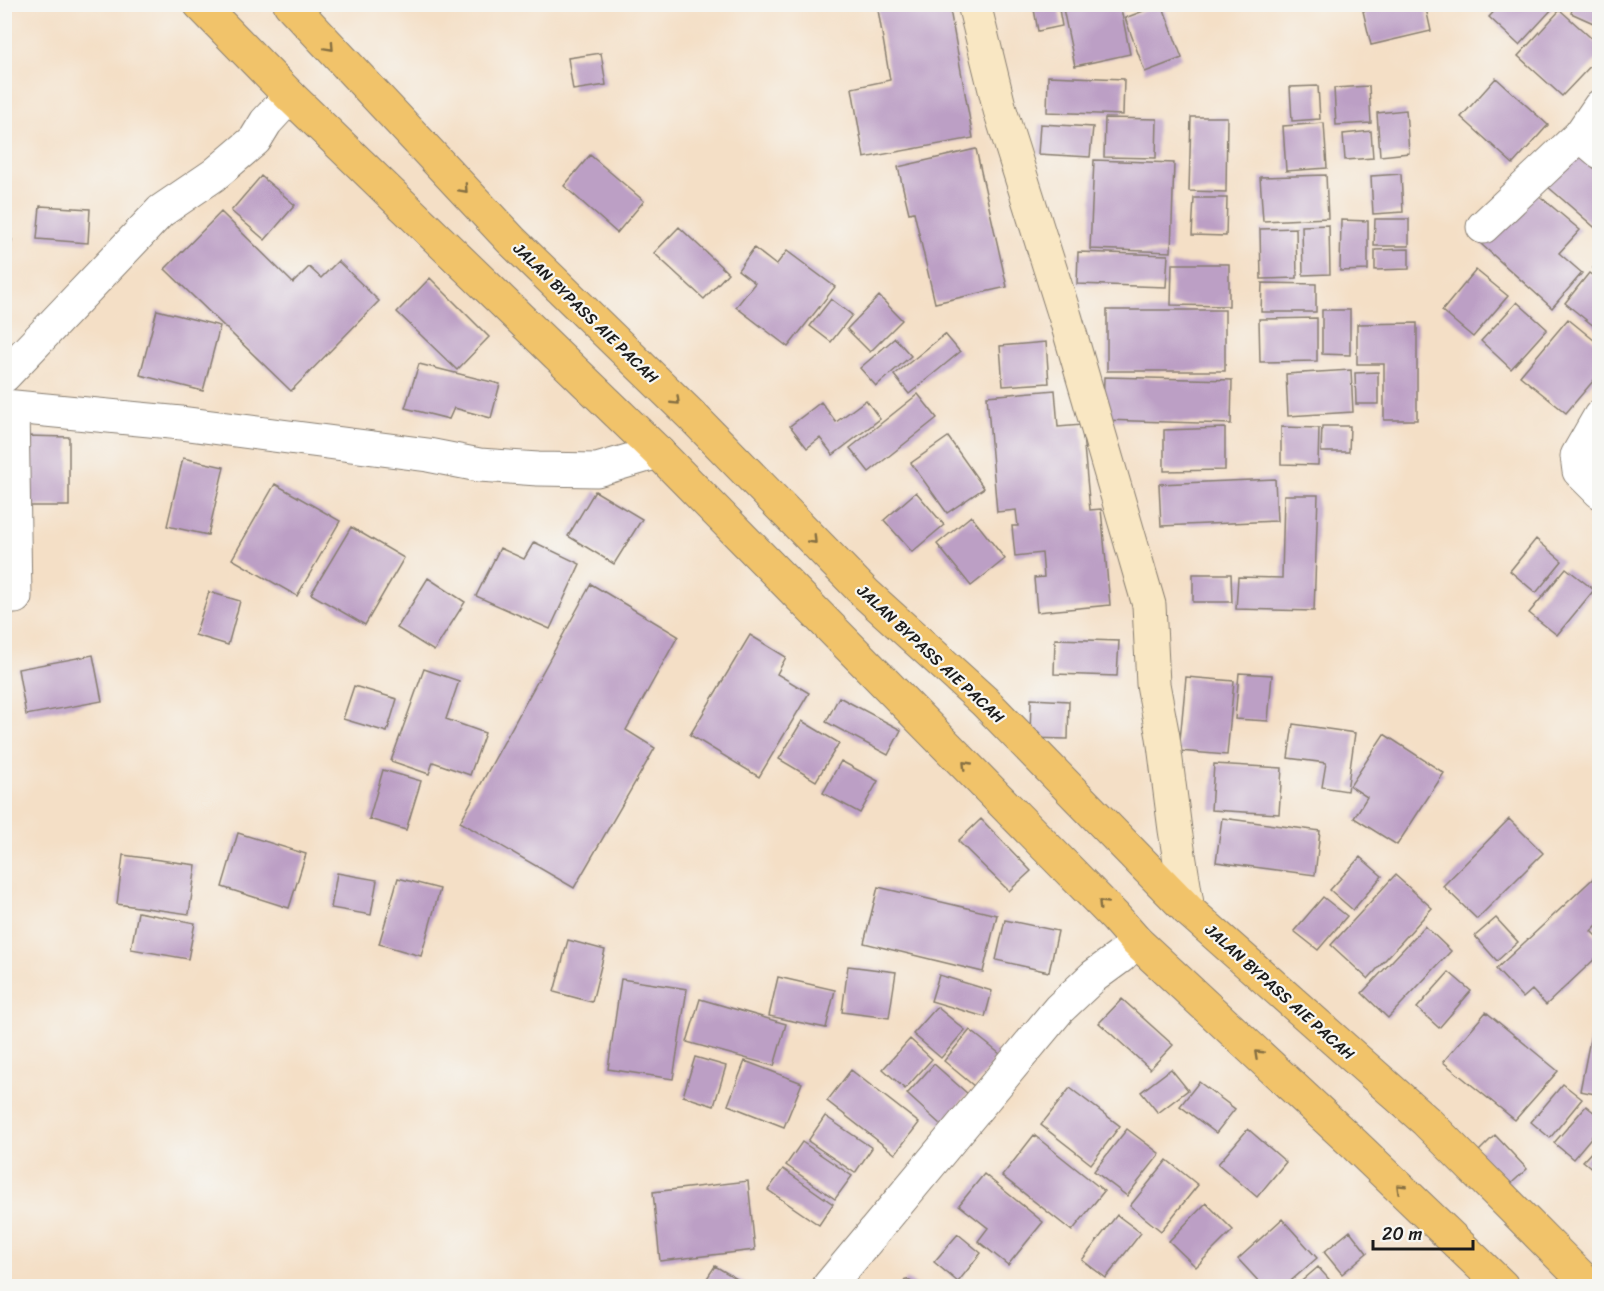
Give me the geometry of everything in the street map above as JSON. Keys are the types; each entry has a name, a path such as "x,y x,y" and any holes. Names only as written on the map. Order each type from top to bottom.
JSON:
{"highway":[{"path":"200,4 290,96 658,452 1136,941 1354,1144 1502,1287"},
{"name":"JALAN BYPASS AIE PACAH","path":"290,4 511,240 693,417 866,594 984,701 1188,910 1426,1121 1590,1287"}],"street":[{"path":"975,4 1000,110 1065,315 1149,605 1153,684 1188,910"},
{"path":"15,597 7,396 161,211 214,175 255,140 266,122 290,96"},
{"path":"1483,227 1590,143 1599,106"},
{"path":"7,396 181,423 428,455 479,465 538,470 597,470 658,452"},
{"path":"1599,416 1577,456 1579,471 1599,492"},
{"path":"830,1287 1059,1009 1136,941"}],"building":[{"path":"877,4 949,4 973,138 864,158 852,88 890,80"},
{"path":"1033,4 1058,4 1062,26 1038,31"},
{"path":"1062,4 1120,4 1130,54 1075,66"},
{"path":"1162,4 1182,58 1145,72 1125,18"},
{"path":"1391,4 1425,4 1431,31 1371,45 1363,11"},
{"path":"1501,4 1553,4 1555,6 1519,45 1489,17"},
{"path":"1574,4 1600,4 1600,26 1571,13"},
{"path":"1560,10 1600,46 1600,56 1562,96 1518,56"},
{"path":"601,53 606,85 573,90 568,58"},
{"path":"1048,76 1124,79 1123,115 1047,112"},
{"path":"1496,78 1548,125 1513,164 1461,117"},
{"path":"1318,86 1320,119 1292,121 1290,87"},
{"path":"1369,86 1371,123 1336,125 1334,88"},
{"path":"1406,110 1409,153 1380,156 1377,113"},
{"path":"1191,117 1227,117 1226,192 1189,191"},
{"path":"1105,118 1157,119 1156,158 1104,157"},
{"path":"1324,123 1327,168 1286,171 1283,126"},
{"path":"1040,124 1093,127 1090,157 1038,154"},
{"path":"1371,131 1373,158 1345,160 1343,134"},
{"path":"976,149 1007,287 935,303 914,212 909,213 898,167"},
{"path":"1576,153 1600,173 1600,232 1547,186"},
{"path":"590,155 644,201 617,233 564,186"},
{"path":"1094,160 1174,163 1171,252 1090,249"},
{"path":"1401,174 1403,212 1373,214 1371,176"},
{"path":"1326,175 1328,218 1263,221 1260,177"},
{"path":"261,176 295,205 265,240 231,211"},
{"path":"1530,188 1580,230 1559,253 1582,273 1552,308 1481,244"},
{"path":"1194,198 1227,198 1226,236 1192,235"},
{"path":"40,206 90,209 88,243 37,239"},
{"path":"221,212 293,283 309,267 321,278 338,261 379,301 291,391 165,269"},
{"path":"1375,219 1409,219 1409,246 1374,246"},
{"path":"1341,220 1368,221 1368,270 1340,271"},
{"path":"1329,225 1330,274 1303,275 1302,226"},
{"path":"679,227 728,273 704,299 654,253"},
{"path":"1296,228 1297,278 1261,279 1260,229"},
{"path":"4,239 12,240 6,271 4,271"},
{"path":"754,248 776,265 787,251 835,287 788,347 736,307 755,283 738,270"},
{"path":"1409,249 1409,269 1375,270 1375,250"},
{"path":"1078,252 1168,255 1166,287 1077,284"},
{"path":"1600,261 1600,273 1593,268"},
{"path":"1172,264 1229,264 1229,306 1171,305"},
{"path":"1476,270 1508,296 1473,337 1442,311"},
{"path":"1589,273 1600,281 1600,331 1565,303"},
{"path":"430,278 489,337 457,370 397,312"},
{"path":"1262,283 1316,284 1316,312 1261,312"},
{"path":"879,296 902,320 870,352 847,329"},
{"path":"831,299 852,315 831,342 810,326"},
{"path":"1517,302 1547,329 1511,369 1481,341"},
{"path":"157,310 220,326 203,391 140,375"},
{"path":"1107,310 1225,310 1225,371 1107,371"},
{"path":"1322,310 1350,310 1350,355 1322,354"},
{"path":"1317,318 1317,361 1260,362 1259,319"},
{"path":"1568,319 1600,345 1600,373 1566,413 1520,376"},
{"path":"1417,323 1417,420 1384,420 1384,364 1357,364 1357,324"},
{"path":"945,334 960,352 909,394 894,375"},
{"path":"895,338 911,356 876,386 860,368"},
{"path":"1046,342 1049,383 1003,386 1000,346"},
{"path":"419,364 500,384 491,418 454,408 449,419 405,408"},
{"path":"1351,370 1353,412 1288,416 1286,374"},
{"path":"1378,372 1378,404 1356,404 1355,373"},
{"path":"1104,377 1232,380 1231,424 1103,420"},
{"path":"1055,390 1058,427 1082,425 1090,510 1101,509 1110,605 1037,612 1034,578 1044,577 1042,553 1015,556 1012,526 1018,526 1016,510 997,512 987,396"},
{"path":"918,394 937,418 869,472 850,448"},
{"path":"866,400 880,419 833,455 820,438 807,448 790,426 821,402 836,422"},
{"path":"1322,426 1350,426 1349,452 1321,452"},
{"path":"1281,427 1319,428 1318,465 1281,464"},
{"path":"1225,428 1225,470 1164,471 1164,430"},
{"path":"25,436 69,437 69,506 24,506"},
{"path":"948,437 984,488 947,513 911,463"},
{"path":"183,458 224,467 208,535 167,526"},
{"path":"1275,479 1277,521 1161,526 1159,484"},
{"path":"275,484 340,521 297,596 232,559"},
{"path":"595,491 642,519 614,564 568,536"},
{"path":"916,492 944,525 912,552 884,520"},
{"path":"1284,495 1318,495 1314,611 1236,609 1238,577 1282,578"},
{"path":"971,516 1005,559 971,586 937,544"},
{"path":"351,527 404,558 365,625 311,594"},
{"path":"1536,539 1562,561 1536,593 1510,571"},
{"path":"534,542 580,564 550,629 476,596 500,548 524,559"},
{"path":"1566,568 1594,590 1557,635 1529,613"},
{"path":"1193,574 1231,574 1232,602 1193,602"},
{"path":"428,578 465,602 434,651 397,628"},
{"path":"591,584 678,636 626,730 655,748 574,888 460,822"},
{"path":"209,592 240,601 228,645 195,635"},
{"path":"750,635 786,657 777,674 809,693 759,777 690,735"},
{"path":"1055,639 1119,641 1117,676 1054,674"},
{"path":"93,655 102,701 26,715 18,669"},
{"path":"424,669 459,681 446,719 485,733 470,775 433,762 429,774 391,761"},
{"path":"1239,673 1272,675 1268,721 1235,719"},
{"path":"1186,677 1234,681 1227,755 1179,751"},
{"path":"354,686 397,699 387,732 343,719"},
{"path":"839,697 901,730 888,755 826,722"},
{"path":"1031,699 1069,701 1068,739 1030,738"},
{"path":"802,721 839,743 816,781 779,759"},
{"path":"1293,724 1355,733 1347,791 1322,787 1326,763 1288,758"},
{"path":"1384,734 1444,773 1397,845 1354,818 1367,797 1350,786"},
{"path":"841,761 878,781 860,813 823,793"},
{"path":"1214,764 1282,768 1279,814 1211,810"},
{"path":"383,770 421,781 406,830 369,819"},
{"path":"1222,818 1320,831 1315,875 1216,862"},
{"path":"981,819 1031,871 1009,891 958,841"},
{"path":"1509,819 1543,853 1477,919 1443,886"},
{"path":"238,833 306,854 289,908 222,887"},
{"path":"123,855 196,865 189,914 117,904"},
{"path":"1360,857 1382,876 1353,910 1330,890"},
{"path":"1600,872 1600,922 1591,931 1600,940 1600,954 1546,1005 1532,990 1523,998 1496,969"},
{"path":"337,873 377,880 371,915 331,908"},
{"path":"1395,875 1432,908 1368,979 1331,945"},
{"path":"398,878 440,889 421,956 379,944"},
{"path":"878,887 997,915 983,972 864,943"},
{"path":"1323,897 1347,916 1318,950 1294,931"},
{"path":"138,912 195,923 188,959 131,949"},
{"path":"1496,918 1518,942 1497,961 1475,936"},
{"path":"1005,920 1058,931 1049,972 996,960"},
{"path":"1425,926 1451,951 1388,1018 1362,993"},
{"path":"568,940 605,950 592,1002 554,992"},
{"path":"848,966 896,972 889,1018 842,1012"},
{"path":"1449,972 1471,991 1439,1028 1417,1008"},
{"path":"939,975 992,991 985,1017 931,1001"},
{"path":"778,977 835,990 826,1028 769,1016"},
{"path":"621,979 687,989 673,1079 608,1069"},
{"path":"700,999 786,1024 774,1066 687,1042"},
{"path":"1122,999 1173,1045 1150,1069 1099,1023"},
{"path":"937,1007 965,1030 941,1058 913,1034"},
{"path":"1486,1012 1558,1071 1515,1120 1443,1062"},
{"path":"1593,1024 1600,1025 1600,1095 1580,1091"},
{"path":"970,1030 1000,1054 974,1086 944,1061"},
{"path":"910,1039 932,1059 905,1089 883,1069"},
{"path":"695,1057 726,1066 714,1106 683,1096"},
{"path":"745,1061 802,1083 784,1127 728,1105"},
{"path":"934,1064 968,1094 941,1125 907,1094"},
{"path":"1171,1069 1188,1090 1158,1113 1141,1092"},
{"path":"851,1070 919,1123 895,1154 827,1101"},
{"path":"1199,1082 1235,1109 1216,1133 1180,1106"},
{"path":"1563,1084 1582,1099 1550,1138 1531,1122"},
{"path":"1070,1088 1120,1126 1091,1164 1041,1125"},
{"path":"1586,1106 1600,1117 1600,1127 1573,1159 1554,1143"},
{"path":"825,1116 872,1148 855,1173 808,1141"},
{"path":"1127,1129 1160,1154 1127,1196 1094,1171"},
{"path":"1248,1129 1286,1162 1257,1197 1218,1164"},
{"path":"1034,1135 1104,1191 1072,1231 1002,1176"},
{"path":"1495,1135 1527,1169 1504,1190 1473,1157"},
{"path":"802,1142 852,1176 835,1199 786,1165"},
{"path":"1600,1143 1600,1171 1598,1173 1583,1161"},
{"path":"1167,1160 1198,1185 1161,1231 1130,1206"},
{"path":"783,1169 833,1204 819,1225 768,1190"},
{"path":"984,1174 1043,1222 1008,1265 978,1241 988,1228 959,1205"},
{"path":"748,1181 755,1250 660,1261 653,1192"},
{"path":"1206,1203 1233,1230 1196,1267 1169,1241"},
{"path":"1117,1215 1141,1233 1106,1278 1082,1260"},
{"path":"1282,1219 1317,1258 1285,1286 1263,1286 1238,1259"},
{"path":"1350,1231 1367,1253 1342,1274 1324,1252"},
{"path":"958,1234 981,1253 958,1282 934,1262"},
{"path":"715,1266 749,1286 702,1286"},
{"path":"1318,1267 1335,1286 1296,1286"},
{"path":"906,1279 919,1286 901,1286"}]}
